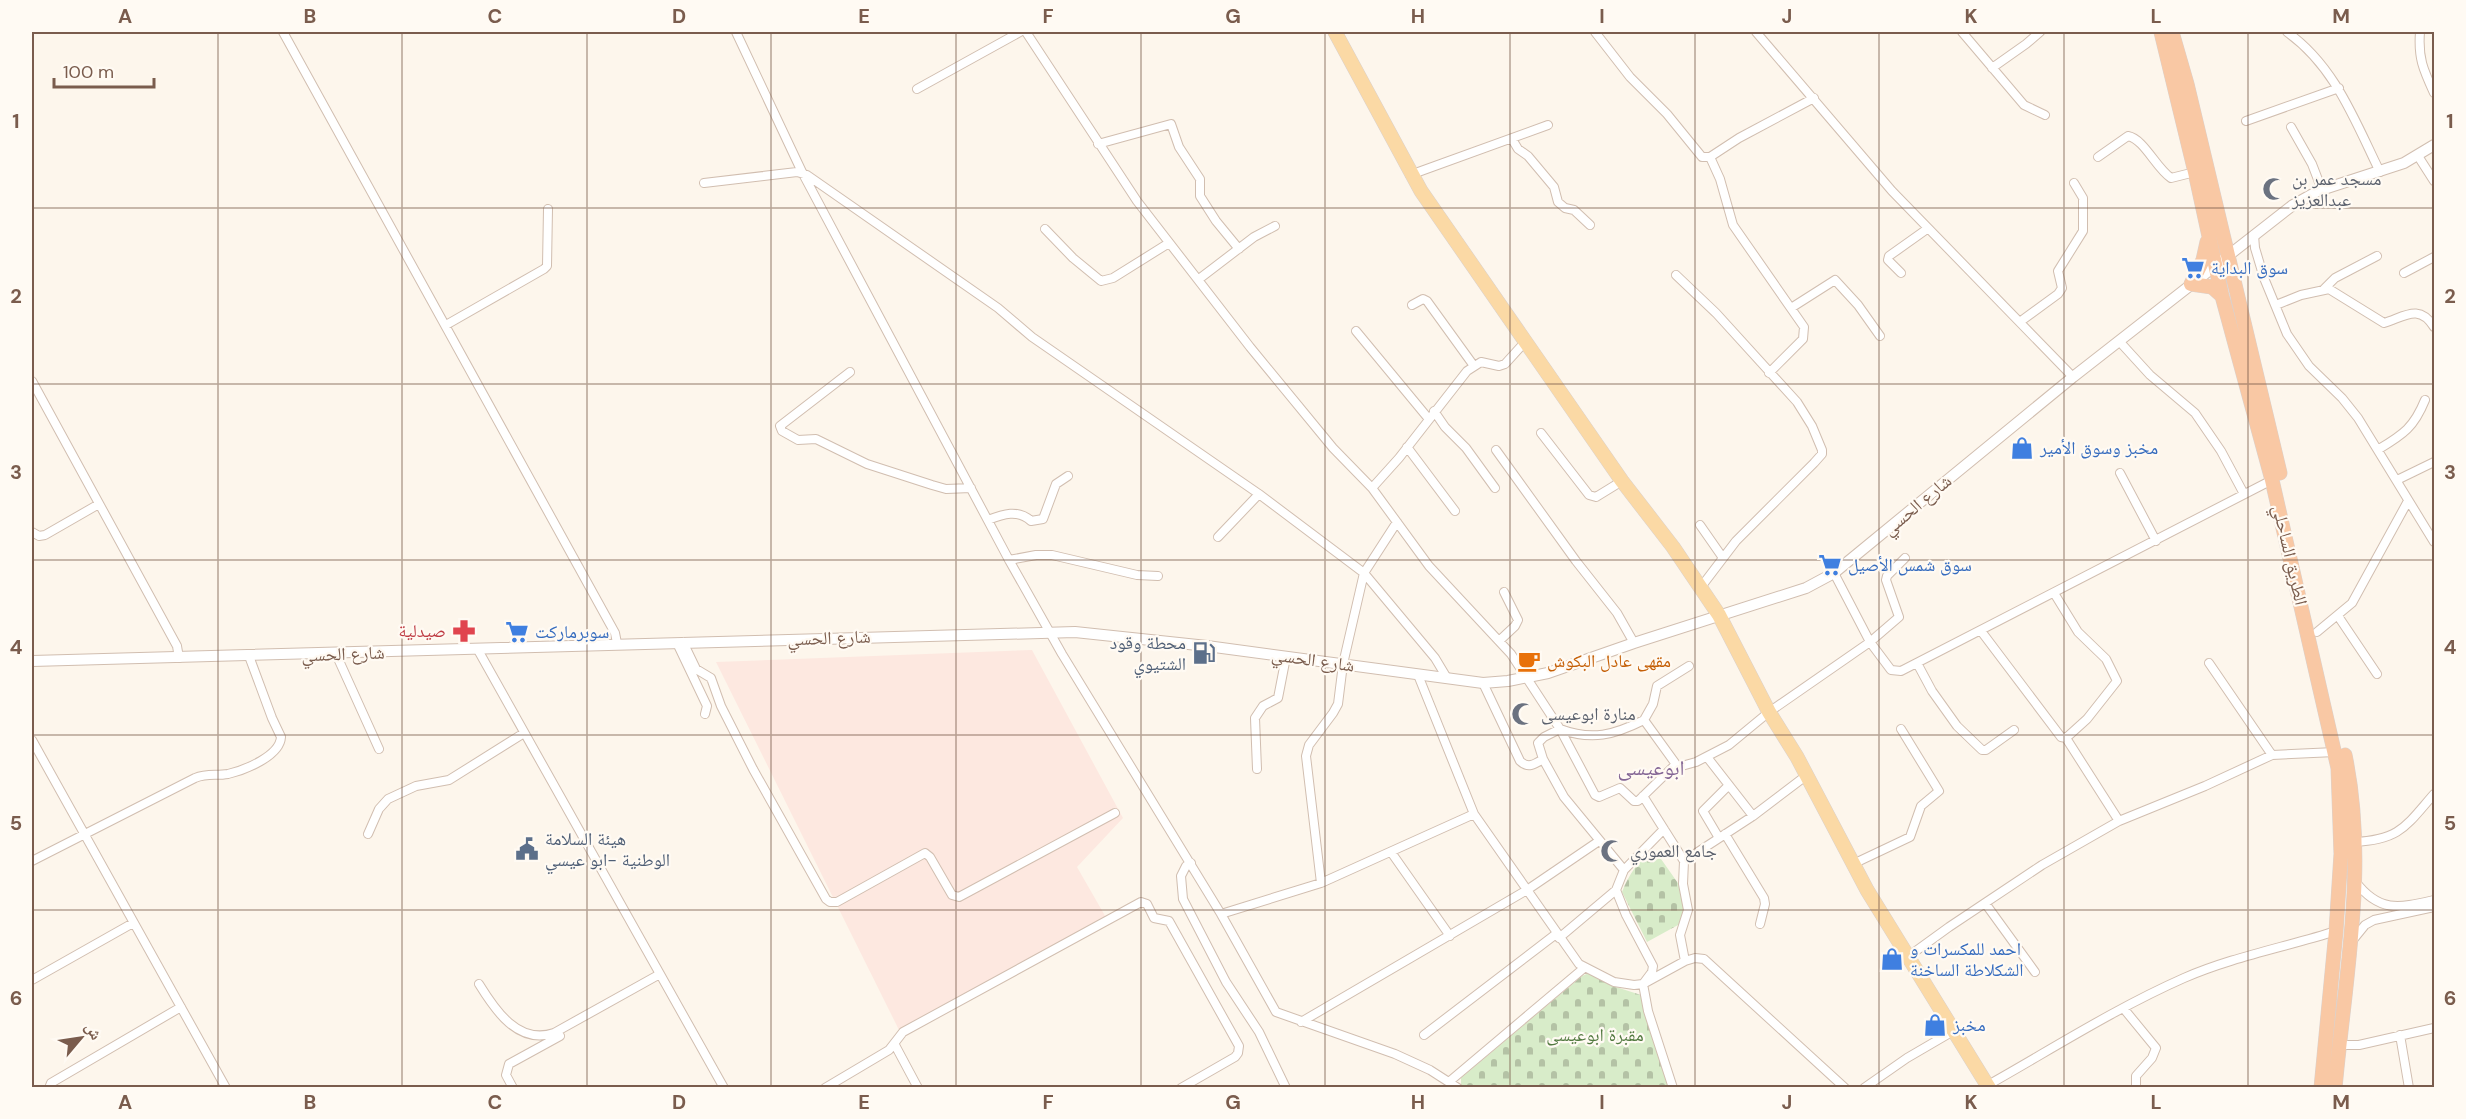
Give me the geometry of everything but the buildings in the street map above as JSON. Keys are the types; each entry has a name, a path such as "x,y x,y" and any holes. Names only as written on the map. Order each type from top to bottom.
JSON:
{"highway":[{"name":"الطريق الساحلي","path":"2161,32 2222,297 2272,480 2338,768 2341,854 2321,1088"},
{"name":"الطريق الساحلي","path":"2172,32 2228,255 2346,764 2354,842 2355,880 2335,1088"},
{"path":"2208,234 2203,260 2191,284 2212,287 2222,297"}],"main road":[{"path":"1335,32 1410,175 1622,482 1701,587 1719,615 1768,712 1807,776 1853,864 1988,1086"}],"street":[{"path":"283,32 615,633 617,644"},
{"path":"736,32 802,172 1009,560 1049,632 1191,863 1276,1012 1385,1050 1430,1070 1458,1088"},
{"path":"917,89 1020,32"},
{"path":"1026,32 1098,144 1169,243 1275,378 1334,448 1372,488 1429,566 1499,641 1527,678 1560,729 1597,796 1620,788 1634,801 1643,796 1675,765"},
{"path":"1595,32 1630,77 1667,114 1702,157 1710,157 1739,138 1814,98"},
{"path":"1756,32 1892,191 2073,377"},
{"path":"1962,32 2024,105 2045,115"},
{"path":"1992,68 2018,51 2040,32"},
{"path":"2287,32 2297,39 2339,88 2380,172"},
{"path":"2420,32 2418,48 2420,57 2434,93"},
{"path":"2246,121 2339,88"},
{"path":"1098,144 1171,124 1174,127 1179,147 1200,179 1200,196 1216,221 1239,249"},
{"path":"1410,175 1548,125"},
{"path":"2291,127 2312,164 2322,189"},
{"path":"2098,157 2128,136 2136,139 2161,170 2171,178 2195,172"},
{"path":"1512,139 1518,149 1528,156 1554,187 1558,202 1565,208 1574,210 1590,225"},
{"name":"شارع الحسي","path":"32,661 1049,632 1081,633 1483,682 1527,678 1806,588 1834,573 2073,377 2293,205 2322,189 2380,172 2418,156 2434,146"},
{"path":"2418,156 2434,181"},
{"path":"1710,157 1720,179 1733,225 1804,327 1803,339 1769,373"},
{"path":"704,183 802,172 998,308 1032,337 1259,494 1364,573 1435,658 1447,678"},
{"path":"2021,321 2058,294 2062,288 2058,271 2083,231 2083,198 2074,183"},
{"path":"446,325 547,266 548,209"},
{"path":"1199,279 1275,226"},
{"path":"1045,229 1073,258 1101,281 1113,278 1169,243"},
{"path":"1901,273 1888,260 1890,256 1927,229"},
{"path":"2254,235 2257,256 2287,334 2309,366 2342,398 2379,449 2434,542"},
{"path":"2276,304 2324,289 2335,278 2377,256"},
{"path":"2404,273 2434,257"},
{"path":"1676,275 1716,313 1797,402 1812,426 1822,454 1736,541 1701,587"},
{"path":"1791,308 1835,280 1858,305 1880,336"},
{"path":"2324,289 2337,292 2384,323 2399,316 2417,314 2430,320 2434,327"},
{"path":"1412,305 1423,299 1427,300 1474,366"},
{"path":"1356,331 1431,415 1466,448 1496,489"},
{"path":"2119,341 2150,375 2195,413 2217,444 2244,494"},
{"path":"1372,488 1474,366 1481,362 1499,366 1505,364 1525,342"},
{"path":"850,372 780,426 782,431 798,440 816,439 867,464 932,485 946,489 972,488"},
{"path":"32,381 177,646 179,658"},
{"path":"2379,449 2401,436 2418,418 2425,400"},
{"path":"1541,433 1589,495 1596,497 1622,482"},
{"path":"1407,447 1455,511"},
{"path":"1496,450 1576,561 1617,613 1634,643"},
{"path":"2397,480 2434,462"},
{"path":"2120,472 2156,541"},
{"path":"988,520 1003,513 1026,516 1031,521 1043,519 1056,484 1068,476"},
{"path":"1834,573 1870,642 1893,671 1901,671 2272,480"},
{"path":"1218,537 1259,494"},
{"path":"2316,632 2352,603 2375,557 2408,501"},
{"path":"32,532 39,536 45,535 99,504"},
{"path":"1321,883 1306,756 1309,745 1338,704 1343,664 1364,573 1397,522"},
{"path":"1700,525 1723,558"},
{"path":"1009,560 1036,555 1052,555 1137,575 1158,576"},
{"path":"1644,720 1675,765 1682,767 1707,758 1729,746 1768,712 1870,642 1899,617 1887,576 1905,558"},
{"path":"1499,641 1515,626 1518,620 1504,592"},
{"path":"2054,593 2078,632 2106,659 2117,681 2087,719 2066,738"},
{"path":"2338,616 2377,674"},
{"path":"1981,631 2061,737 2066,738 2119,821"},
{"path":"680,642 707,706 705,714"},
{"path":"680,642 696,669 711,678 753,770 826,899 830,902 837,902 925,853 929,855 952,895 959,897 1115,813"},
{"path":"478,650 724,1088"},
{"path":"336,654 379,749"},
{"path":"32,861 83,833 102,826 203,774 219,775 237,771 269,755 277,748 281,737 249,656"},
{"path":"1257,769 1255,717 1263,706 1278,698 1286,657"},
{"path":"1917,663 1932,691 1957,726 1982,750 1986,750 2014,730"},
{"path":"2209,663 2272,755"},
{"path":"1624,870 1563,797 1543,759 1538,743 1544,737 1560,729 1577,735 1592,736 1611,733 1644,720 1653,704 1658,686 1689,666"},
{"path":"1418,675 1474,814 1572,957 1584,968 1614,982 1634,985 1643,984 1695,958 1704,959 1845,1088"},
{"path":"1483,682 1520,761 1524,765 1531,765 1543,759"},
{"path":"1853,864 1910,837 1921,806 1939,791 1901,729"},
{"path":"368,834 378,809 388,799 416,786 449,780 524,733"},
{"path":"32,740 226,1088"},
{"path":"1909,956 2042,865 2119,821 2205,786 2272,755 2335,752"},
{"path":"1707,758 1754,816"},
{"path":"1684,861 1754,816 1807,776"},
{"path":"1729,785 1703,811 1764,898 1765,904 1760,924"},
{"path":"2354,842 2385,838 2402,831 2434,794"},
{"path":"1643,796 1684,861 1683,884 1688,910 1680,935 1685,962"},
{"path":"1221,914 1321,883 1474,814"},
{"path":"1424,1035 1616,890 1624,870 1664,829"},
{"path":"1301,1022 1527,890 1599,841"},
{"path":"1391,852 1450,936"},
{"path":"1191,863 1186,866 1181,876 1183,899 1226,982 1259,1032 1286,1088"},
{"path":"2355,880 2370,898 2385,906 2434,900"},
{"path":"1616,890 1626,915 1653,966 1652,972 1643,984 1648,1011 1673,1088"},
{"path":"825,1088 890,1050 903,1032 1139,902 1144,902 1149,906 1155,918 1169,921 1239,1048 1235,1057 1181,1088"},
{"path":"1985,903 2036,972"},
{"path":"2350,944 2365,925 2374,920 2434,907"},
{"path":"32,980 133,923"},
{"path":"1988,1086 2124,1009 2184,978 2336,931"},
{"path":"1450,1082 1584,968"},
{"path":"479,984 505,1021 528,1034 544,1036 554,1033 661,977"},
{"path":"513,1088 506,1075 509,1064 661,977"},
{"path":"49,1088 51,1083 181,1007"},
{"path":"2124,1009 2156,1048 2152,1058 2136,1076 2136,1088"},
{"path":"2339,1045 2359,1045 2434,1028"},
{"path":"1864,1088 1907,1058 1955,1030"},
{"path":"2400,1035 2409,1088"},
{"path":"895,1044 918,1088"}],"shaded area":[{"path":"1032,650 1123,818 1077,867 1108,921 899,1030 716,662"}],"green space":[{"path":"1654,849 1680,886 1685,915 1678,925 1647,942 1622,892 1635,868"},
{"name":"مقبرة ابوعيسى","path":"1589,973 1616,987 1641,995 1668,1087 1465,1088 1461,1085 1461,1078 1582,976"}],"place":[{"name":"مسجد عمر بن عبدالعزيز","path":"2274,189"},
{"name":"سوق البداية","path":"2193,268"},
{"name":"مخبز وسوق الأمير","path":"2022,448"},
{"name":"سوق شمس الأصيل","path":"1830,565"},
{"name":"صيدلية","path":"464,631"},
{"name":"سوبرماركت","path":"517,632"},
{"name":"محطة وقود الشتيوي","path":"1204,653"},
{"name":"مقهى عادل البكوش","path":"1529,661"},
{"name":"منارة ابوعيسى","path":"1523,714"},
{"name":"هيئة السلامة الوطنية -ابو عيسي","path":"527,849"},
{"name":"جامع العموري","path":"1612,851"},
{"name":"احمد للمكسرات و الشكلاطة الساخنة","path":"1892,959"},
{"name":"مخبز","path":"1935,1025"}],"district":[{"name":"ابوعيسى","path":"1651,768"}]}
